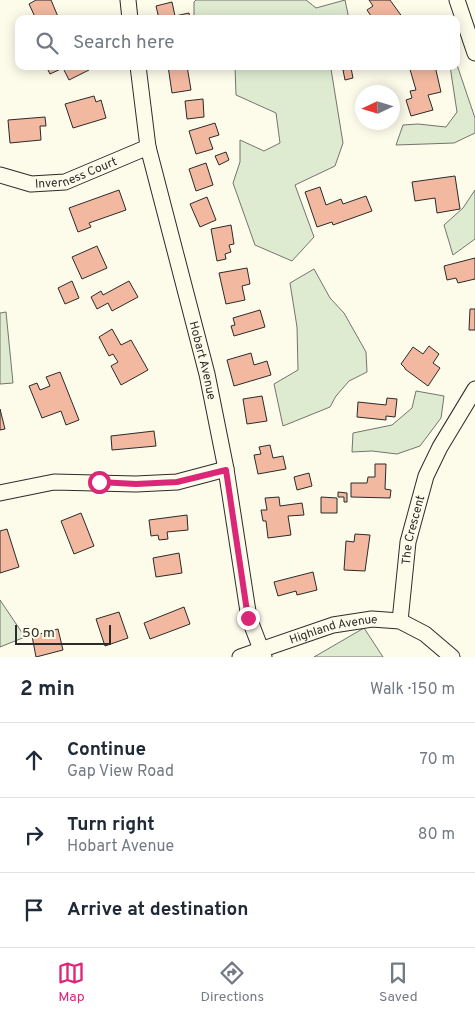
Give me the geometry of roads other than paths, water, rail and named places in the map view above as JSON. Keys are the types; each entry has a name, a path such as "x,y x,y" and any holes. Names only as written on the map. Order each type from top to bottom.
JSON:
{"street":[{"path":"128,0 130,15"},
{"path":"457,0 475,53"},
{"name":"Hobart Avenue","path":"138,70 148,147 207,374 226,470 248,618 262,653"},
{"name":"Inverness Court","path":"0,175 31,184 65,182 148,147"},
{"name":"The Crescent","path":"400,621 408,542 426,476 440,447 475,389"},
{"path":"0,493 54,482 136,484 177,482 226,470"},
{"name":"Highland Avenue","path":"240,657 262,653 333,625 372,619 400,621"},
{"path":"400,621 425,634 452,657"}]}
